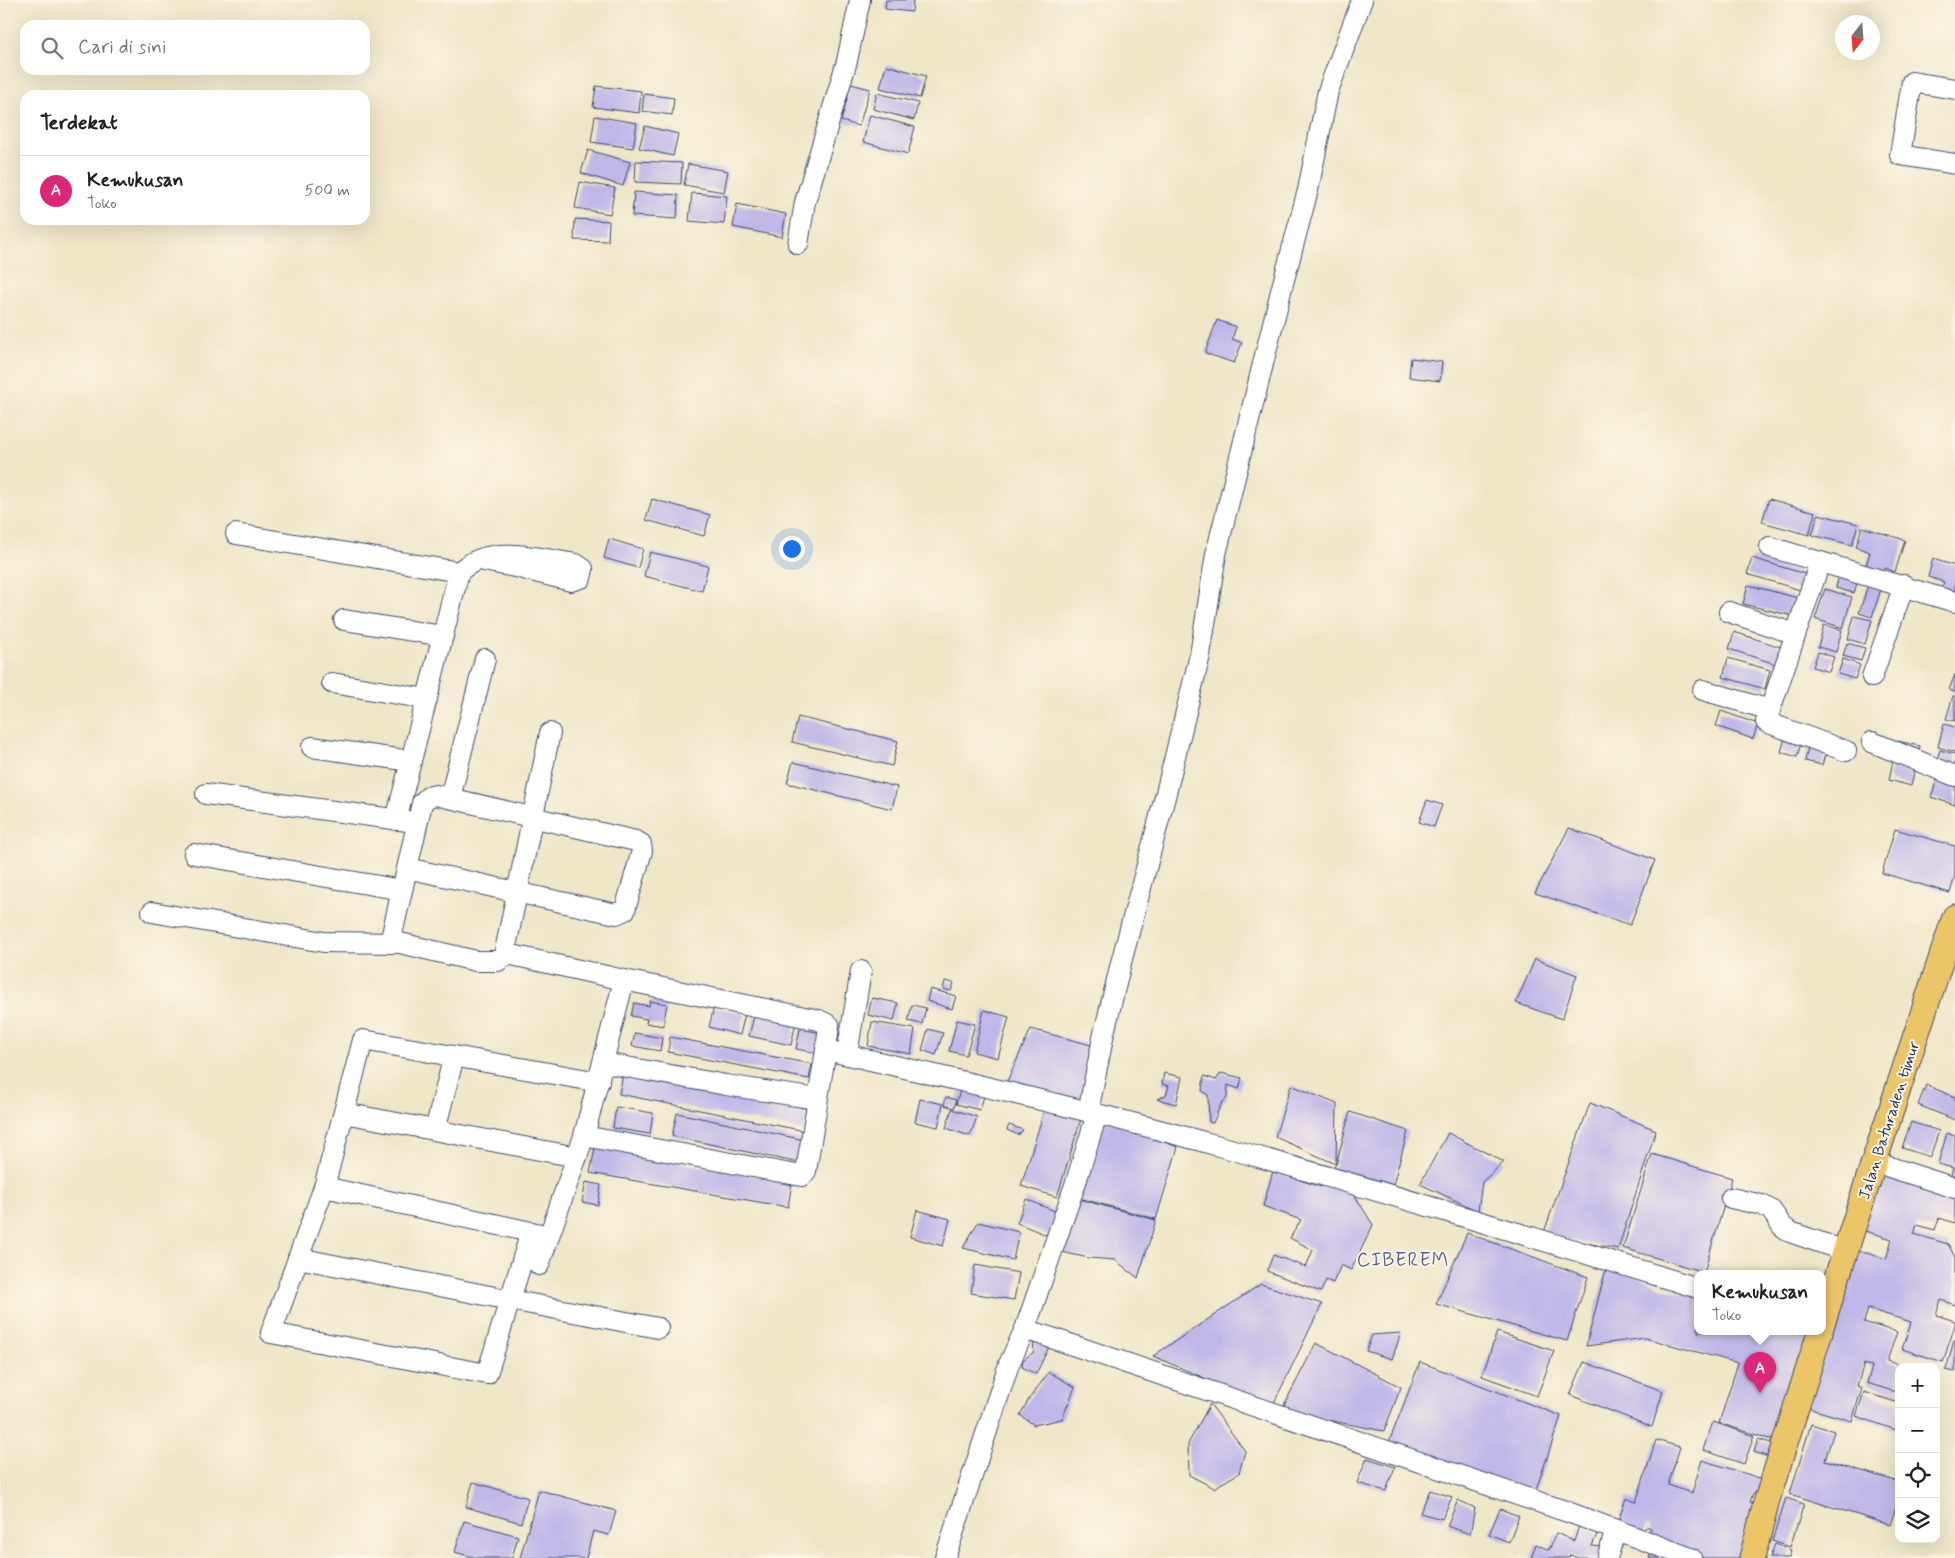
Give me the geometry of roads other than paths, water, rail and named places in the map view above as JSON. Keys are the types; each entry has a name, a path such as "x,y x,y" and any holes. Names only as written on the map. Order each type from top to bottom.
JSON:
{"main road":[{"name":"Jalan Baturaden timur","path":"1826,1312 1955,918"},
{"path":"1752,1558 1766,1503 1819,1335"}],"street":[{"path":"798,244 806,202 847,61 860,0"},
{"path":"945,1558 1008,1364 1026,1329 1075,1185 1092,1113 1122,959 1200,655 1216,554 1308,190 1328,91 1362,0"},
{"path":"1955,89 1912,82 1900,155 1955,164"},
{"path":"236,534 459,572"},
{"path":"1770,547 1904,585 1955,602"},
{"path":"396,820 459,572 464,567 479,560"},
{"path":"1820,562 1766,722 1846,751"},
{"path":"1872,677 1904,585"},
{"path":"1728,612 1795,634"},
{"path":"344,620 443,636"},
{"path":"450,798 484,658"},
{"path":"332,683 426,699"},
{"path":"1703,690 1770,710"},
{"path":"504,956 550,733"},
{"path":"1872,742 1955,776"},
{"path":"312,747 411,761"},
{"path":"206,794 417,822"},
{"path":"390,943 417,822 422,803 428,797 436,795 636,841 640,844 642,851 625,910 622,913 616,914 407,868"},
{"path":"194,854 402,890"},
{"path":"152,912 324,942 400,943 476,961 498,961 504,956 512,955 819,1020 829,1025 806,1171 802,1176 584,1136"},
{"path":"847,1054 861,971"},
{"path":"599,1082 363,1040 324,1187 271,1333 487,1374 510,1300 577,1157 599,1082 624,980"},
{"path":"826,1050 1092,1113 1218,1146 1424,1205 1694,1287"},
{"path":"435,1130 454,1056"},
{"path":"604,1063 817,1099"},
{"path":"344,1113 577,1157"},
{"path":"1874,1162 1955,1188"},
{"path":"324,1187 540,1234"},
{"path":"1731,1198 1762,1205 1771,1210 1782,1226 1790,1232 1846,1251"},
{"path":"539,1265 540,1234"},
{"path":"298,1258 658,1328"},
{"path":"1026,1329 1559,1509 1691,1558"},
{"path":"1607,1558 1616,1530"}],"place":[{"name":"Kemukusan","path":"1760,1393"}],"district":[{"name":"CIBEREM","path":"1403,1259"}]}
